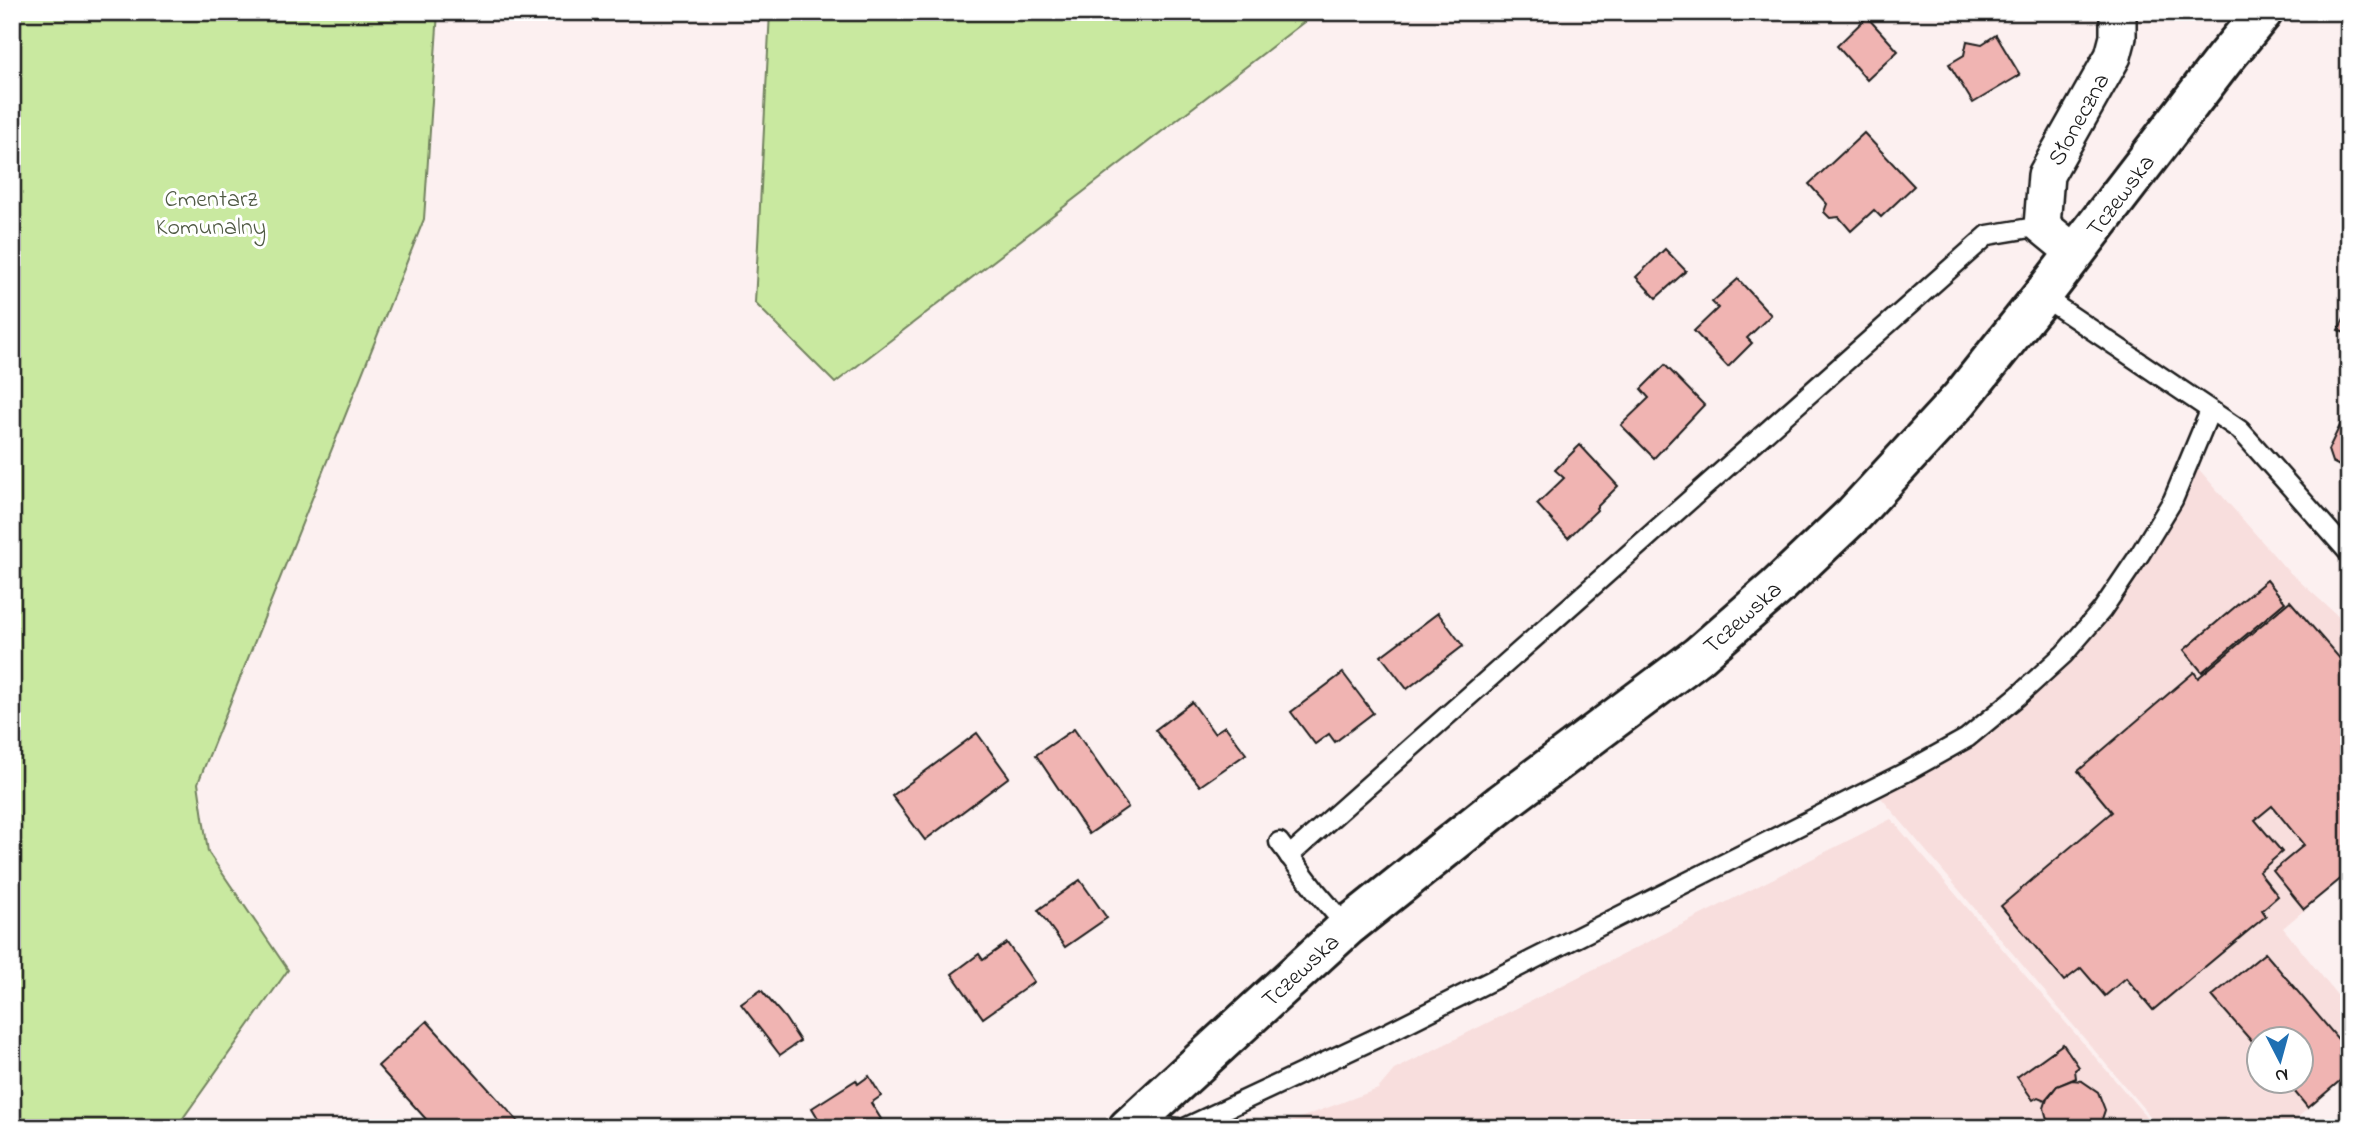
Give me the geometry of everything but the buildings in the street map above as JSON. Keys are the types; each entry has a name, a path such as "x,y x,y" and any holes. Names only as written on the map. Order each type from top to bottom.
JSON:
{"street":[{"name":"Słoneczna","path":"2042,226 2046,175 2113,56 2118,37 2118,12"},
{"name":"Tczewska","path":"1131,1126 1347,927 1502,803 1698,656 1777,587 1854,514 1960,399 2263,12"},
{"path":"2042,226 2075,253"}],"lane":[{"path":"1347,927 1284,849 1988,235 2042,226"},
{"path":"2042,296 2240,430 2349,553"},
{"path":"1185,1128 1385,1034 1906,772 1968,738 2063,654 2102,610 2173,500 2210,411"},
{"path":"1131,1126 1178,1128"}],"shaded area":[{"path":"2189,458 2286,569 2349,626 2349,872 2283,928 2349,1010 2349,1074 2285,1128 2160,1128 1872,787 2021,701 2120,593"},
{"path":"1891,819 2156,1128 1273,1128 1378,1089 1394,1070"}],"green space":[{"name":"Cmentarz Komunalny","path":"12,12 438,12 424,219 198,783 208,852 288,970 176,1128 12,1128"},
{"path":"770,12 1317,12 835,383 755,303"}]}
